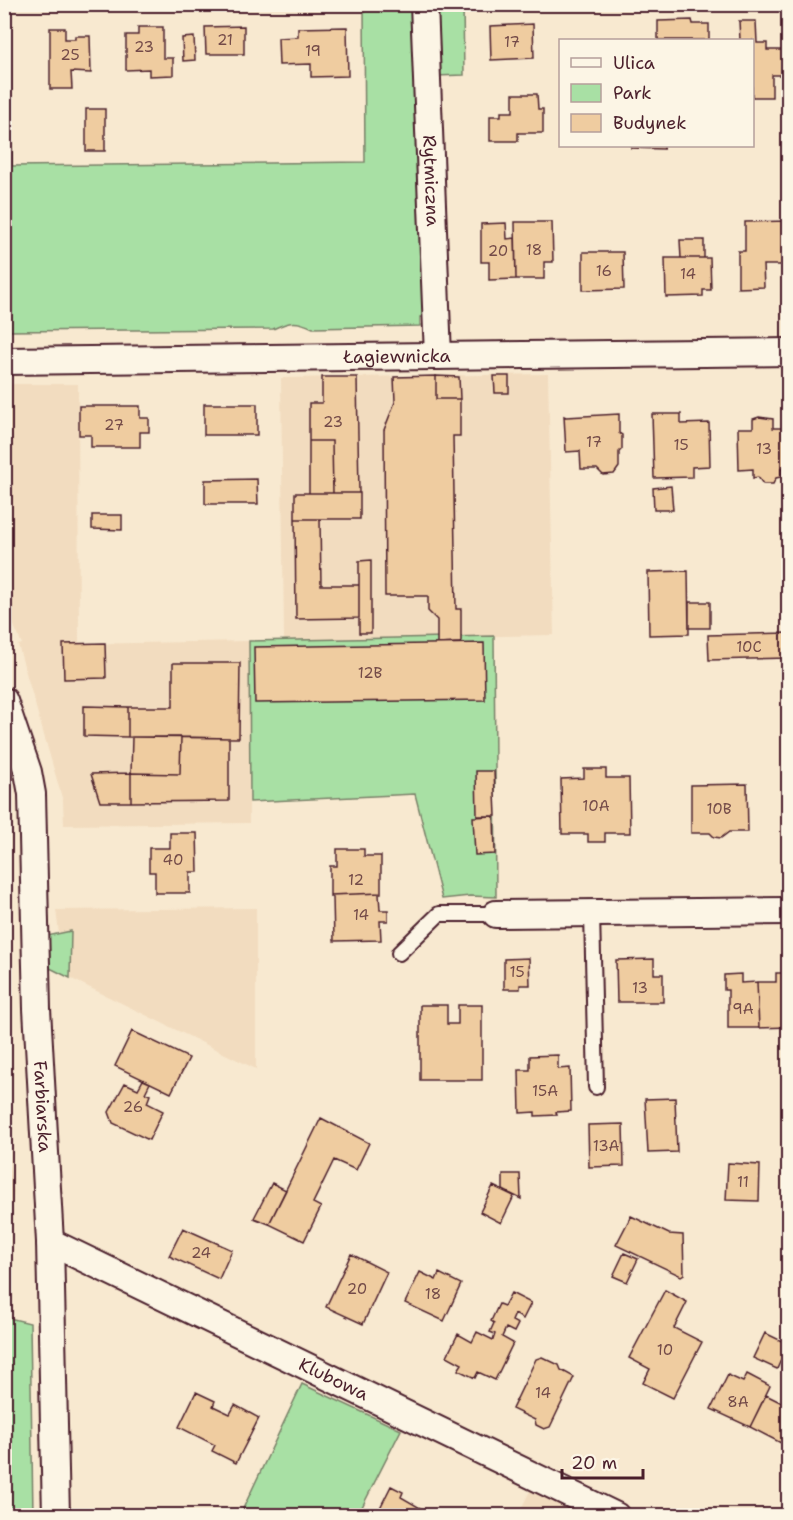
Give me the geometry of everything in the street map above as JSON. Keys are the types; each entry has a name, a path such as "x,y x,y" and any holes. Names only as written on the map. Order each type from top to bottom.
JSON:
{"street":[{"name":"Rytmiczna","path":"424,4 438,356"},
{"name":"Łagiewnicka","path":"4,361 789,352"},
{"name":"Farbiarska","path":"4,701 28,772 32,794 37,1009 50,1242 56,1515"},
{"path":"496,914 789,911"},
{"name":"Klubowa","path":"50,1242 616,1515"}],"lane":[{"path":"592,913 597,1087"},
{"path":"399,952 439,914 496,914"}],"shaded area":[{"path":"548,374 554,635 284,640 281,378"},
{"path":"5,384 78,384 79,644 249,641 249,823 64,825 63,801 18,645 22,644 11,619 5,621"},
{"path":"256,908 256,1069 70,978 71,932 59,933 56,910"},
{"path":"4,1138 14,1192 5,1229 4,1229"},
{"path":"530,1491 579,1515 518,1515"}],"green space":[{"path":"364,5 413,5 427,316 420,317 420,326 313,328 293,322 273,329 5,331 5,11 10,11 12,166 365,162"},
{"path":"433,5 463,5 464,75 435,76"},
{"path":"494,636 496,897 470,896 442,899 415,794 250,802 249,641"},
{"path":"71,931 70,978 48,967 47,936"},
{"path":"5,1317 30,1323 33,1515 5,1515"},
{"path":"302,1384 401,1430 358,1515 240,1515"}],"building":[{"path":"692,20 693,24 709,24 709,39 658,39 658,21"},
{"path":"739,21 756,21 757,43 767,43 767,50 783,50 783,75 772,75 772,97 754,97 754,39 740,39"},
{"path":"533,24 534,58 491,60 490,26"},
{"path":"244,26 244,54 206,54 205,27"},
{"path":"138,27 163,27 163,58 173,58 173,75 149,76 149,69 126,70 126,35 138,35"},
{"path":"347,27 348,76 311,77 311,64 279,65 278,38 298,37 298,28"},
{"path":"50,28 65,28 65,39 90,36 91,73 71,72 72,89 50,89"},
{"path":"194,37 195,60 183,61 182,38"},
{"path":"513,94 537,94 538,109 543,109 543,133 518,133 518,141 490,141 490,116 501,116 501,112 513,112"},
{"path":"86,109 105,109 105,151 86,151"},
{"path":"664,147 664,149 631,148"},
{"path":"788,221 788,265 763,265 764,287 738,288 738,251 745,251 745,222"},
{"path":"515,222 552,222 553,262 544,262 544,279 516,279"},
{"path":"506,223 507,239 515,238 516,279 489,280 489,262 481,262 481,224"},
{"path":"680,240 704,240 704,258 681,258"},
{"path":"583,252 623,252 624,289 583,290"},
{"path":"665,258 710,258 711,290 703,290 703,296 666,297"},
{"path":"436,376 459,377 460,399 436,399"},
{"path":"436,376 436,399 460,399 460,436 453,436 456,609 461,609 461,643 437,644 437,620 428,611 428,596 385,596 384,430 395,402 394,377"},
{"path":"494,376 509,376 509,393 495,393"},
{"path":"322,377 357,377 359,493 333,493 332,441 309,441 309,403 322,403"},
{"path":"204,404 257,404 257,435 204,435"},
{"path":"79,406 140,406 140,418 149,418 149,432 140,432 140,447 91,447 91,435 79,435"},
{"path":"619,414 622,449 619,452 619,467 614,474 603,475 597,469 581,469 580,451 566,452 564,416"},
{"path":"652,414 681,414 681,424 709,423 710,466 692,467 692,477 654,478"},
{"path":"759,417 773,419 773,428 788,428 788,469 781,469 781,477 776,478 773,484 763,484 758,477 753,478 753,469 739,470 738,428 753,428 753,419"},
{"path":"309,441 332,441 333,493 309,493"},
{"path":"257,479 258,504 205,504 205,480"},
{"path":"671,486 673,510 654,510 653,488"},
{"path":"295,493 360,493 360,519 295,519"},
{"path":"92,515 122,515 122,530 92,529"},
{"path":"295,519 320,519 321,585 359,585 359,618 296,619"},
{"path":"371,560 371,633 359,633 359,561"},
{"path":"688,571 689,634 649,635 648,572"},
{"path":"689,602 710,602 710,628 689,628"},
{"path":"788,633 788,658 709,660 708,635"},
{"path":"105,643 106,678 64,679 63,644"},
{"path":"484,643 485,700 255,703 254,647"},
{"path":"173,663 240,663 239,738 128,737 128,707 173,707"},
{"path":"84,706 128,707 128,737 84,736"},
{"path":"132,737 181,737 180,774 131,773"},
{"path":"181,737 229,738 229,801 131,802 131,773 180,774"},
{"path":"584,769 606,769 606,778 629,778 630,833 605,833 605,842 588,842 588,834 562,834 561,779 584,778"},
{"path":"476,771 494,771 496,816 477,816"},
{"path":"131,773 131,802 100,802 91,774"},
{"path":"747,784 748,832 729,832 721,838 714,837 710,833 691,833 691,785"},
{"path":"494,816 495,854 475,855 473,817"},
{"path":"170,833 197,833 198,872 190,872 190,893 155,893 155,872 149,872 149,848 170,848"},
{"path":"337,849 364,849 364,856 381,856 381,893 330,895 330,866 337,866"},
{"path":"381,893 379,894 380,910 388,910 388,921 380,921 381,940 334,941 333,897 330,895"},
{"path":"529,958 530,985 520,985 520,989 504,989 504,959"},
{"path":"654,959 654,974 663,974 663,1002 617,1002 616,960"},
{"path":"776,973 788,973 788,1027 759,1028 757,982 776,982"},
{"path":"741,974 741,983 757,982 759,1028 728,1028 728,990 724,990 724,975"},
{"path":"420,1005 447,1005 447,1024 458,1024 458,1005 482,1005 482,1080 420,1080"},
{"path":"132,1031 189,1058 171,1093 115,1066"},
{"path":"558,1055 558,1069 570,1068 571,1111 556,1112 557,1115 535,1116 535,1112 520,1113 519,1070 530,1070 530,1056"},
{"path":"143,1080 150,1083 145,1093 150,1095 147,1103 163,1111 149,1140 113,1123 109,1112 125,1083 138,1089"},
{"path":"675,1098 677,1152 648,1153 645,1099"},
{"path":"321,1118 369,1143 356,1170 334,1160 313,1203 321,1207 304,1241 269,1224"},
{"path":"623,1124 624,1166 589,1167 588,1125"},
{"path":"728,1163 760,1165 759,1201 726,1200"},
{"path":"503,1174 520,1174 521,1199 503,1190"},
{"path":"272,1183 286,1190 269,1224 254,1218"},
{"path":"493,1186 514,1196 501,1223 480,1212"},
{"path":"631,1216 669,1234 683,1235 684,1274 681,1276 616,1245"},
{"path":"183,1228 232,1250 219,1279 169,1256"},
{"path":"624,1253 638,1259 627,1282 613,1276"},
{"path":"351,1254 387,1272 363,1324 326,1307"},
{"path":"420,1272 436,1280 439,1273 461,1284 444,1321 405,1303"},
{"path":"665,1290 687,1302 674,1328 702,1342 673,1398 643,1383 650,1369 629,1358"},
{"path":"511,1293 531,1303 523,1319 515,1314 512,1321 518,1324 514,1332 506,1328 502,1337 513,1343 495,1380 478,1372 475,1378 458,1370 462,1364 447,1356 458,1334 472,1342 477,1332 493,1340 495,1334 490,1332 494,1323 491,1321 499,1304 504,1306"},
{"path":"765,1333 788,1344 777,1369 753,1358"},
{"path":"542,1357 559,1365 561,1370 574,1377 550,1427 544,1429 536,1425 535,1420 512,1409 536,1359"},
{"path":"747,1374 770,1386 750,1427 711,1409 728,1375 743,1382"},
{"path":"196,1392 215,1401 213,1406 230,1414 235,1405 259,1418 236,1463 212,1451 215,1445 179,1427"},
{"path":"766,1395 788,1406 788,1427 781,1443 750,1427"},
{"path":"391,1486 403,1492 401,1497 422,1509 419,1516 376,1516"}]}
